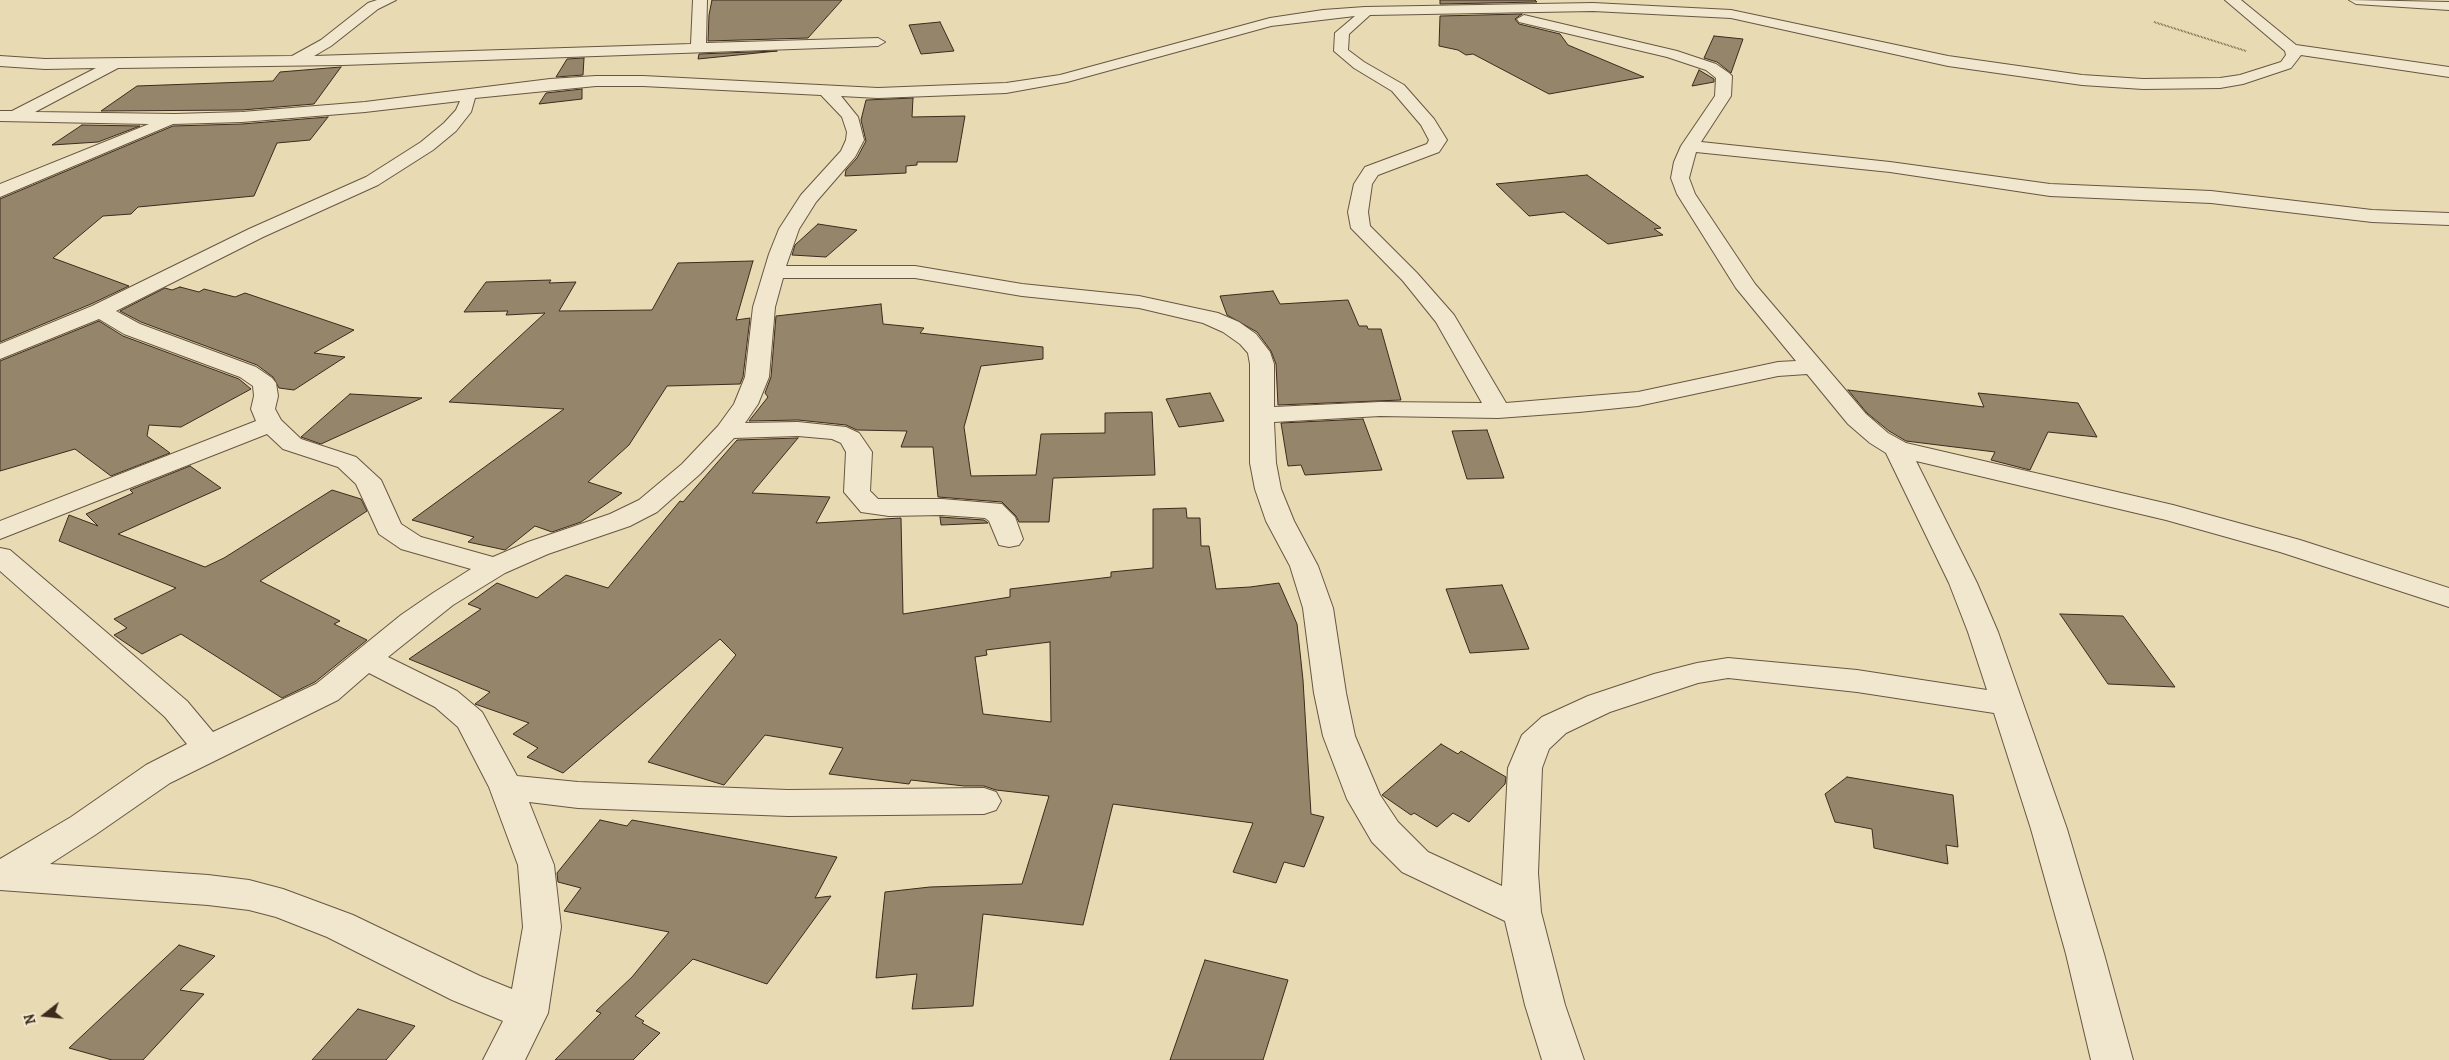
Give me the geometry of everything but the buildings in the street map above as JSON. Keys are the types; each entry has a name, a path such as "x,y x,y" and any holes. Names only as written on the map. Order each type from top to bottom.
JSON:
{"street":[{"path":"295,61 326,42 373,6 389,0"},
{"path":"698,48 700,0"},
{"path":"2232,0 2292,49 2449,72"},
{"path":"2356,0 2413,1 2449,6"},
{"path":"1731,14 1753,4"},
{"path":"7,116 175,119 298,113 550,84 596,81 643,81 826,91 920,93 1006,88 1061,79 1253,25 1357,7 1450,10 1473,5 1593,7 1731,14 1790,25 1913,54 2082,80 2142,84 2220,83 2243,79 2286,65 2294,56 2292,49"},
{"path":"1473,5 1603,36 1696,61 1711,67 1724,76 1723,96 1690,146 1680,178 1686,194 1747,288 1857,419 1879,438 1897,449 2173,513 2290,546 2449,598"},
{"path":"1357,7 1363,16 1342,34 1341,51 1359,65 1398,88 1425,118 1438,140 1432,148 1371,170 1363,184 1358,212 1360,228 1410,277 1446,320 1498,411"},
{"path":"0,61 116,63 295,61 878,42"},
{"path":"7,116 116,63"},
{"path":"1,876 82,826 158,774 208,748 295,709 327,692 412,622 443,599 495,567 538,548 620,520 648,506 691,468 728,431 746,404 757,377 764,307 789,229 808,199 849,153 855,140 855,132 850,117 841,105 826,91"},
{"path":"0,352 100,311 188,266 337,197 399,165 450,128 463,112 468,101 466,94"},
{"path":"0,191 175,119"},
{"path":"1690,146 1899,168 2050,190 2211,197 2372,216 2449,218"},
{"path":"774,272 915,272 1022,290 1139,302 1210,318 1243,335 1259,352 1262,364 1263,463 1268,489 1280,521 1304,566 1318,608 1330,693 1339,736 1364,799 1385,832 1415,862 1522,912"},
{"path":"100,311 132,329 248,372 264,383 266,396 263,410 270,424 292,444 347,462 368,480 389,528 411,543 495,567"},
{"path":"1262,415 1380,409 1498,411 1579,406 1638,399 1778,369 1814,366"},
{"path":"0,531 270,424"},
{"path":"728,431 798,429 837,432 850,438 859,452 857,492 870,506 992,510 1001,517 1009,539"},
{"path":"1897,449 1963,583 1982,632 2054,846 2085,954 2112,1060"},
{"path":"0,556 176,710 208,748"},
{"path":"368,660 446,699 471,720 506,788 536,865 542,927 528,1013 504,1060"},
{"path":"1563,1060 1545,1005 1522,912 1520,856 1525,768 1534,743 1554,725 1599,704 1681,677 1728,668 1856,681 2006,704"},
{"path":"506,788 578,795 779,803 984,800"},
{"path":"1,876 208,890 249,895 282,904 340,926 466,988 528,1013"}],"path":[{"path":"2154,22 2286,65"}]}
